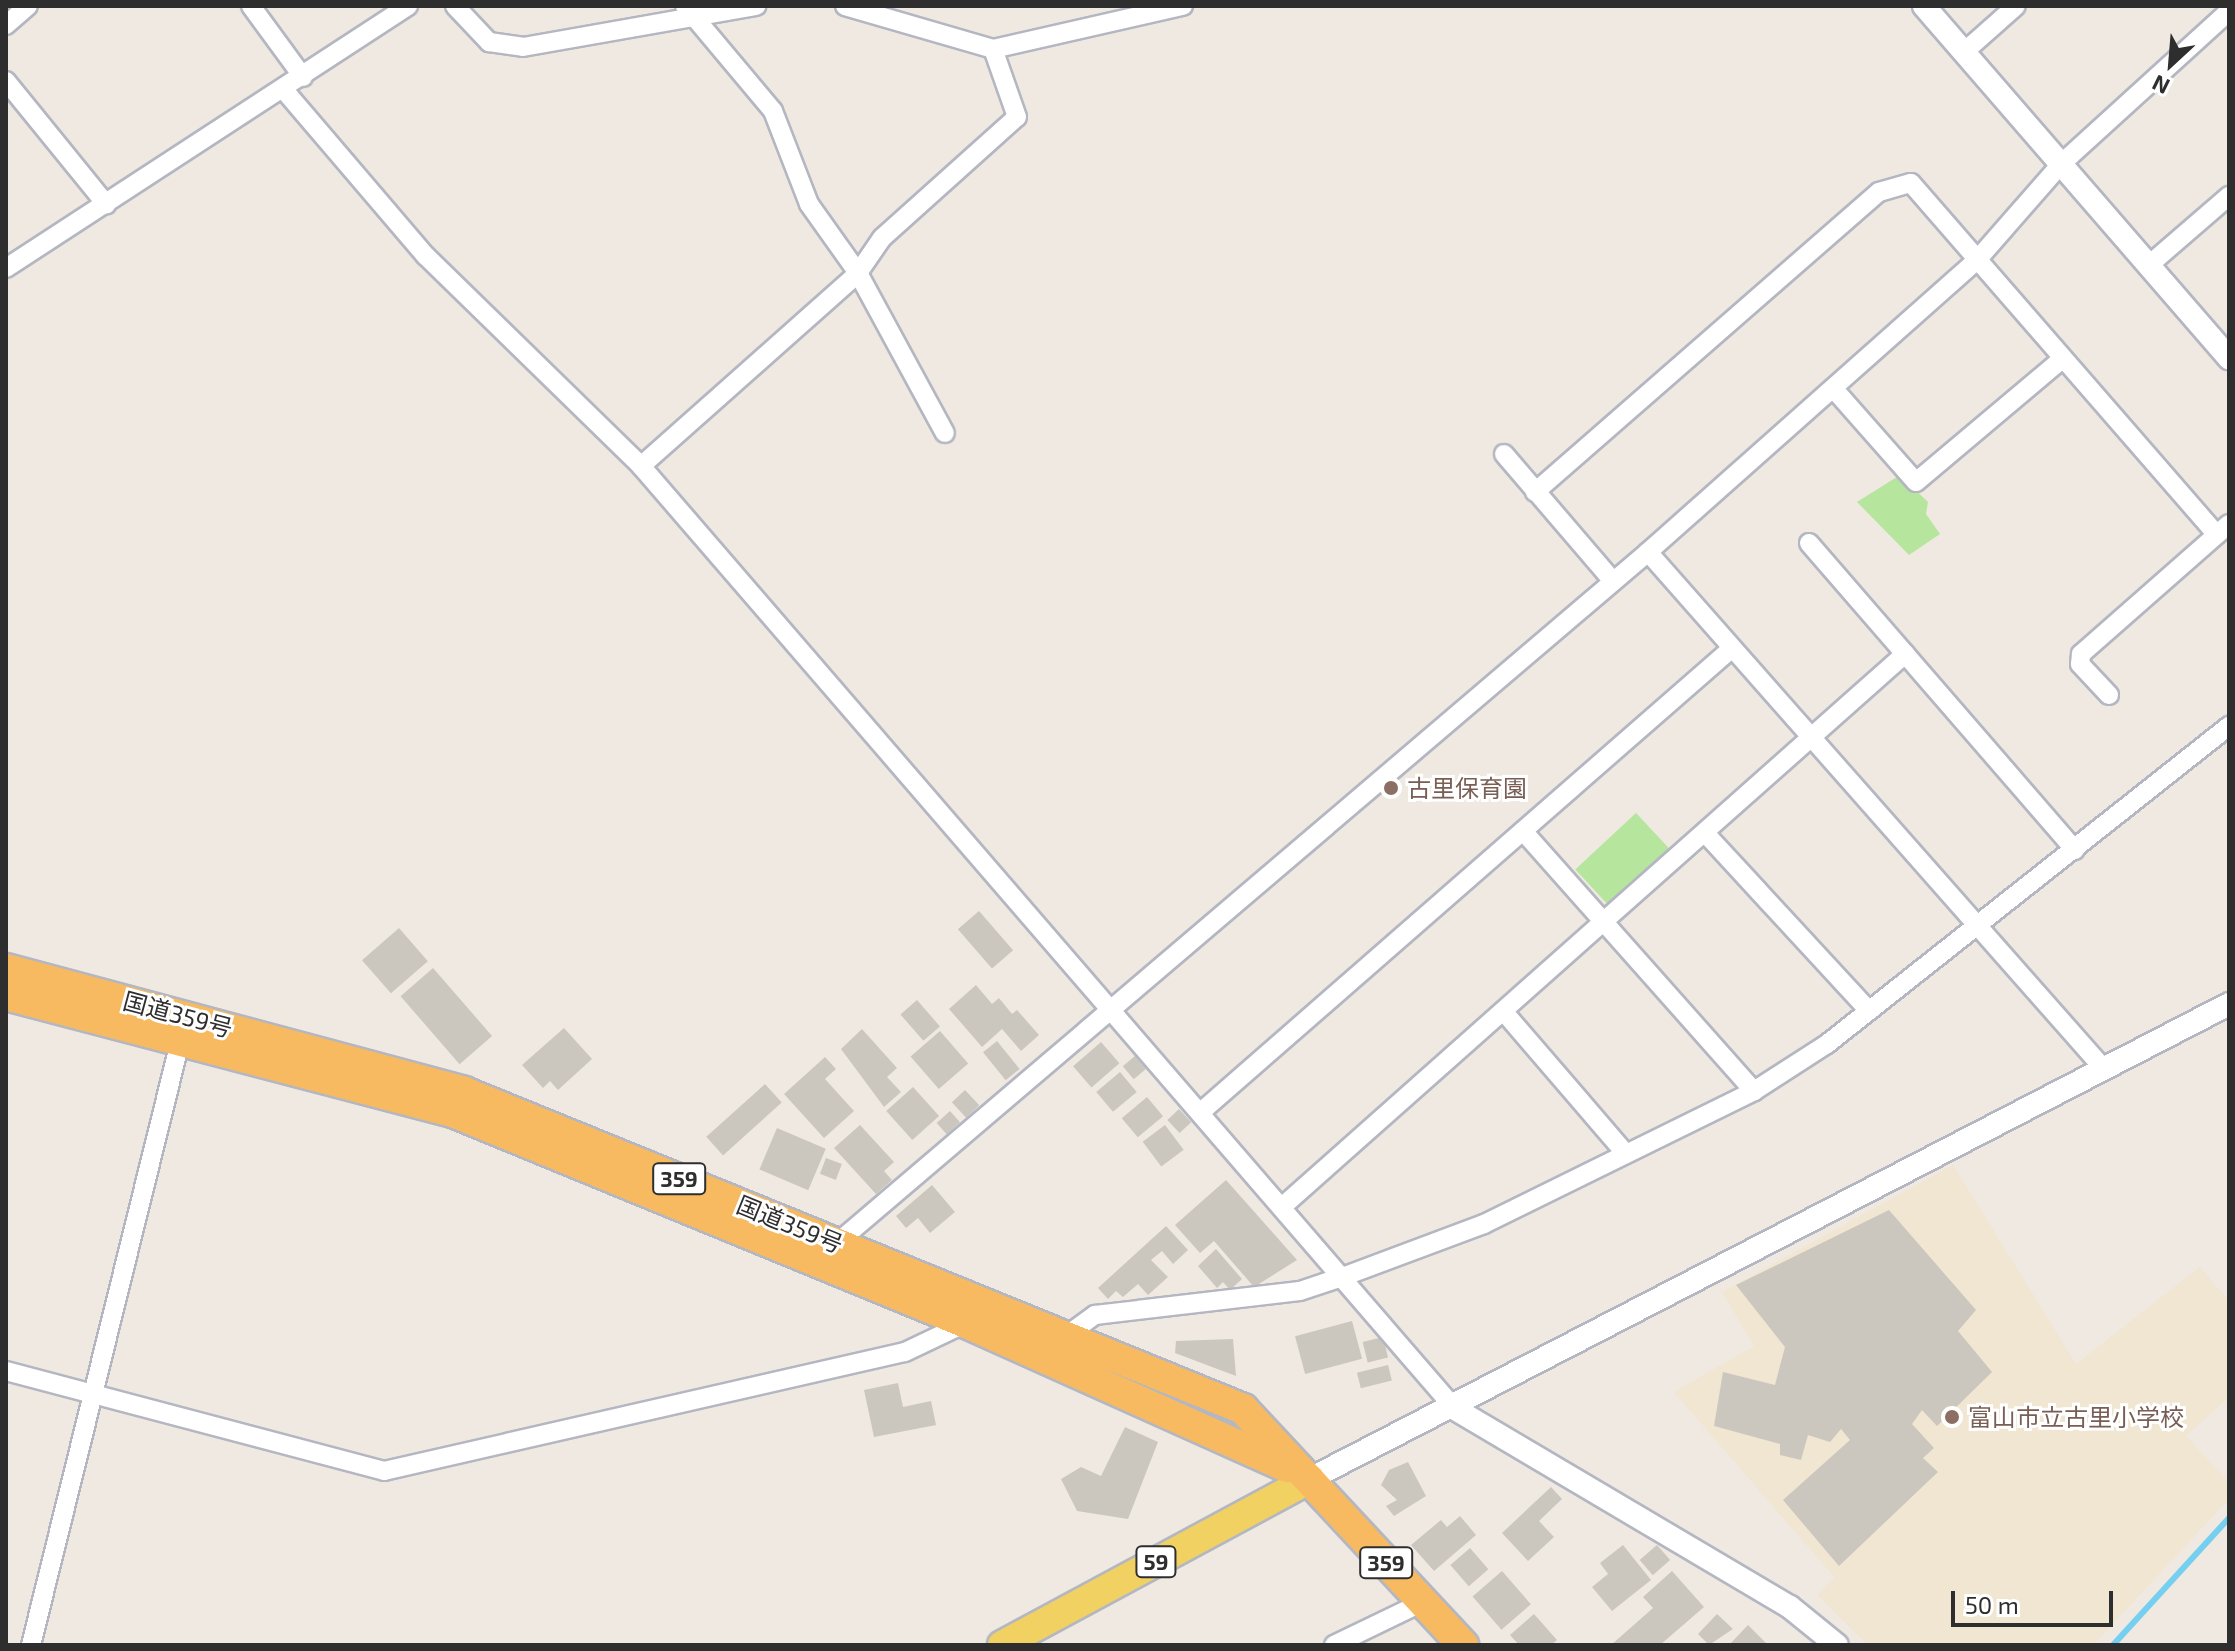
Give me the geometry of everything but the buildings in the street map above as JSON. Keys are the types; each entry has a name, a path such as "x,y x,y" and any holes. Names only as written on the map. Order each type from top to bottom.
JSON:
{"highway":[{"name":"国道359号","path":"6,969 464,1092 1243,1409 1463,1645"},
{"name":"国道359号","path":"6,995 181,1038 455,1113 966,1323 1310,1479"}],"main road":[{"name":"59","path":"1002,1645 1310,1479"}],"street":[{"path":"6,25 28,6"},
{"path":"251,6 303,77"},
{"path":"6,268 284,90 408,6"},
{"path":"455,6 489,42 523,47 688,12 756,6"},
{"path":"845,6 993,49 1183,6"},
{"path":"1924,6 2229,358"},
{"path":"1964,52 2016,6"},
{"path":"837,1243 1648,552 1977,260 2061,164 2229,11"},
{"path":"688,12 773,111 809,204 858,273 945,433"},
{"path":"641,466 858,273 882,238 1017,117 993,49"},
{"path":"6,81 106,204"},
{"path":"284,90 426,256 641,466 1345,1276 1455,1409 1790,1607 1837,1645"},
{"path":"1535,492 1879,192 1911,183 2063,358 2223,530 2081,654 2080,664 2109,695"},
{"path":"2149,265 2229,196"},
{"path":"1833,388 1916,482 2063,358"},
{"path":"1504,454 1613,581"},
{"path":"1809,543 2075,850"},
{"path":"1648,552 1809,741 2104,1069"},
{"path":"1202,1111 1731,649"},
{"path":"1283,1206 1905,654"},
{"path":"1066,1336 1095,1315 1300,1291 1345,1276 1484,1224 1754,1091 1869,1011 2229,726"},
{"path":"1523,831 1754,1091"},
{"path":"1705,833 1869,1011"},
{"path":"1310,1479 1455,1409 2229,1004"},
{"path":"1504,1012 1626,1154"},
{"path":"31,1645 90,1393 181,1038"},
{"path":"6,1371 384,1471 905,1352 966,1323"},
{"path":"1334,1645 1423,1602"}],"shaded area":[{"name":"富山市立古里小学校","path":"1953,1165 2076,1364 2200,1267 2229,1301 2229,1397 2186,1436 2229,1483 2229,1499 2093,1645 1868,1645 1817,1595 1835,1578 1674,1392 1754,1346 1722,1292"}],"green space":[{"path":"1900,475 1928,502 1926,514 1940,534 1909,555 1857,502"},
{"path":"1636,813 1669,849 1609,905 1575,870"}],"waterway":[{"path":"2113,1645 2229,1518"}],"place":[{"name":"古里保育園","path":"1391,788"},
{"name":"富山市立古里小学校","path":"1952,1417"}]}
